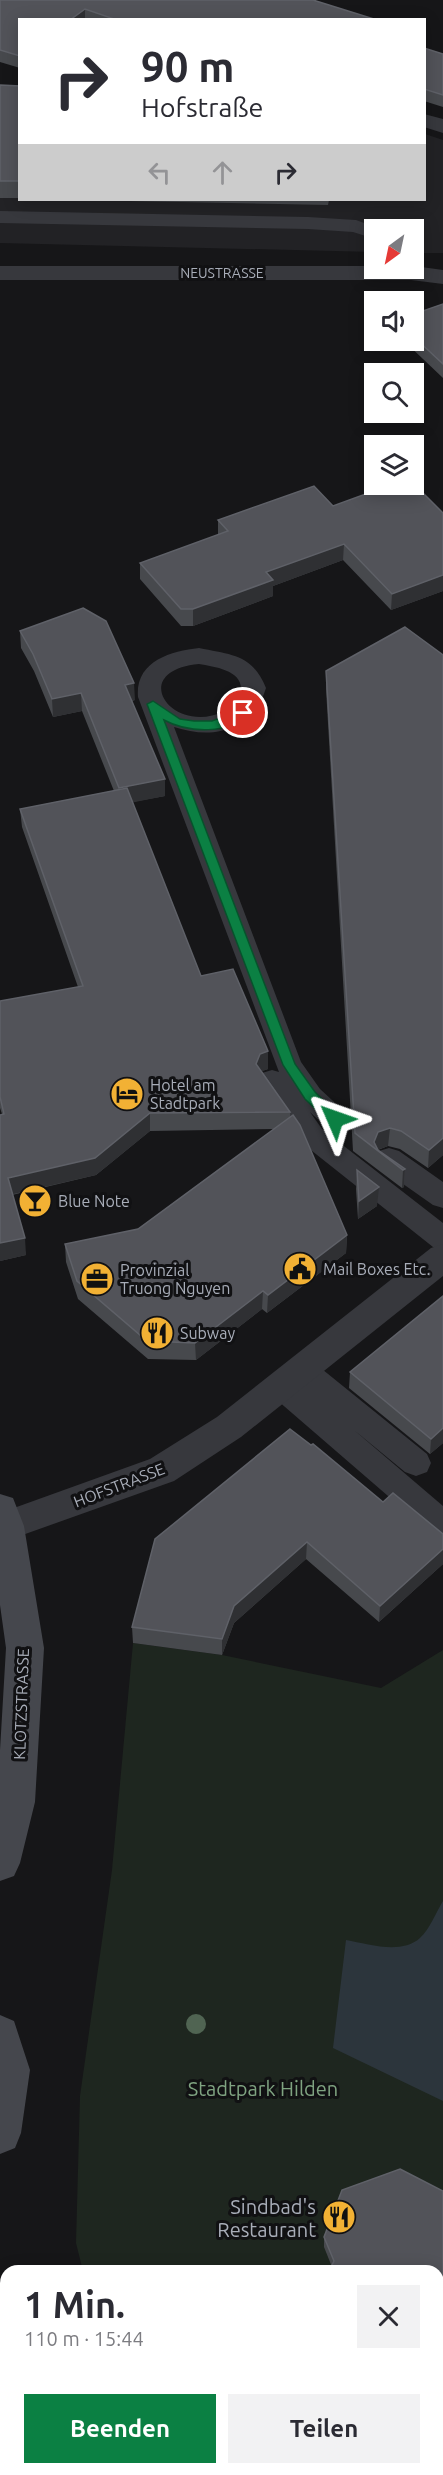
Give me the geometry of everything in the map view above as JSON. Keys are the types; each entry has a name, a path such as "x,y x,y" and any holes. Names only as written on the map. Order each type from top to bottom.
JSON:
{"main road":[{"name":"KLOTZSTRASSE","path":"0,1863 16,1802 25,1648 2,1521"},
{"path":"0,2035 9,2070 0,2133"}],"street":[{"path":"426,121 443,126"},
{"name":"NEUSTRASSE","path":"0,273 364,271"},
{"name":"NEUSTRASSE","path":"424,275 443,277"},
{"name":"HOFSTRASSE","path":"2,1521 162,1470 229,1427 443,1257"}],"lane":[{"path":"0,217 308,223 356,225 364,228"},
{"path":"153,704 289,1065 310,1096 335,1119"},
{"path":"272,1080 312,1136 443,1239"},
{"path":"389,1159 443,1197"},
{"path":"292,1378 416,1463"},
{"path":"292,1378 443,1525"}],"shaded area":[{"path":"0,93 18,93 18,201 426,201 426,134 443,140 443,253 424,253 424,219 364,219 364,252 0,243"},
{"path":"443,1901 443,2101 333,2048 346,1940 384,1947 404,1946 412,1943 427,1930"}],"green space":[{"name":"Stadtpark Hilden","path":"133,1643 222,1655 381,1688 443,1650 443,2265 82,2265 76,2243 80,2096 112,1870"}],"building":[{"path":"0,0 313,0 371,18 111,18 85,9 73,18 18,18 18,55 0,50"},
{"path":"426,49 443,54 443,95 426,90"},
{"path":"0,85 18,86 18,181 0,181"},
{"path":"443,304 443,364 424,346 424,311"},
{"path":"314,486 333,506 364,495 424,494 443,513 443,575 392,594 344,544 266,572 273,580 193,609 181,609 140,563 228,531 218,520"},
{"path":"83,608 106,621 134,683 125,685 165,779 119,788 81,693 52,699 33,654 20,631"},
{"path":"405,627 443,655 443,1138 429,1150 401,1131 390,1128 378,1132 374,1142 378,1150 405,1169 403,1170 355,1133 326,671"},
{"path":"127,788 201,976 233,969 268,1051 260,1054 256,1064 290,1112 150,1113 95,1158 8,1178 25,1238 0,1243 0,1115 4,1114 0,1097 0,1001 83,986 20,809"},
{"path":"293,1115 300,1125 347,1235 268,1295 263,1291 195,1343 147,1341 77,1281 65,1244 138,1229"},
{"path":"357,1170 379,1187 359,1201"},
{"path":"443,1296 443,1428 431,1439 350,1372"},
{"path":"290,1429 311,1445 313,1444 383,1502 393,1493 443,1534 443,1549 380,1606 307,1542 234,1606 222,1639 132,1627 155,1539"},
{"path":"400,2169 443,2191 443,2265 332,2265 334,2261 324,2237 342,2190"}],"place":[{"name":"Hotel am Stadtpark","path":"127,1094"},
{"name":"Blue Note","path":"35,1201"},
{"name":"Mail Boxes Etc.","path":"300,1269"},
{"name":"Provinzial Truong Nguyen","path":"97,1279"},
{"name":"Subway","path":"157,1333"},
{"name":"Sindbad's Restaurant","path":"339,2217"}],"route":[{"path":"243,713 229,721 212,725 194,725 177,722 162,714 153,704 289,1065 310,1096 335,1119"}]}
